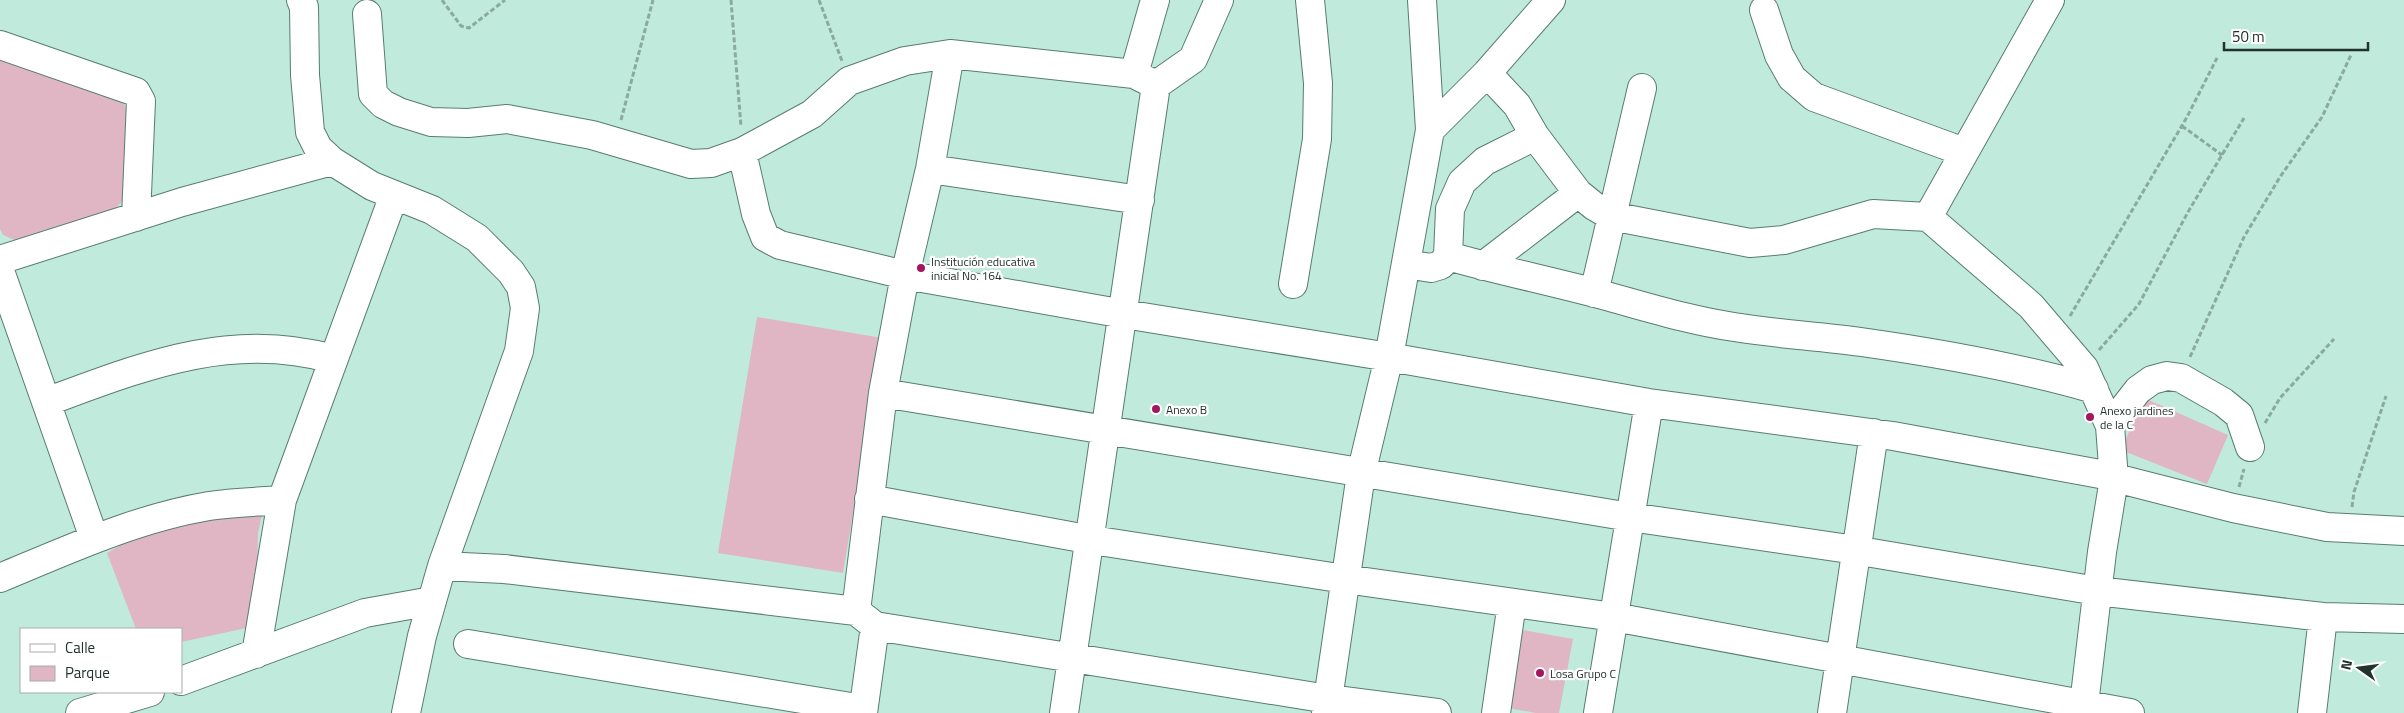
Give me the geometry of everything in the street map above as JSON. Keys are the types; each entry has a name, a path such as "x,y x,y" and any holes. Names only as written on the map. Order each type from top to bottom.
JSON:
{"street":[{"path":"301,0 304,7 310,132 318,148 332,162 372,186 432,210 477,238 511,272 521,287 525,308 519,351 442,566 422,636 406,713"},
{"path":"1064,713 1092,540 1105,429 1140,200 1145,80 1154,0"},
{"path":"367,14 373,94 383,104 399,112 431,122 468,123 507,119 592,135 691,164 711,163 742,152 812,114 849,81 905,61 950,54 1145,80 1193,58 1219,0"},
{"path":"1293,284 1317,139 1318,83 1310,0"},
{"path":"1327,706 1361,474 1388,357 1430,130 1422,0"},
{"path":"1430,130 1487,73 1551,0"},
{"path":"1928,217 2050,0"},
{"path":"1764,10 1779,55 1792,78 1814,97 1964,152"},
{"path":"0,45 136,92 141,101 136,217"},
{"path":"468,644 863,711 869,500 883,393 905,275 930,169 950,54"},
{"path":"1487,73 1517,105 1535,136 1578,193 1594,206 1611,216 1750,244 1784,240 1873,214 1928,217 2031,306 2057,336 2089,379 2110,426 2114,479 2083,709"},
{"path":"1594,293 1642,88"},
{"path":"1406,264 1431,268 1441,265 1448,256 1450,209 1462,182 1485,161 1535,136"},
{"path":"742,152 756,214 765,237 780,245 905,275 1649,403 1884,435 2114,479 2233,508 2327,527 2404,531"},
{"path":"0,260 136,217 332,162"},
{"path":"930,169 1140,200"},
{"path":"1483,266 1578,193"},
{"path":"256,654 282,500 394,195"},
{"path":"1448,256 1671,314 1734,327 1880,345 2041,374 2089,379"},
{"path":"0,271 94,538"},
{"path":"46,402 129,371 204,352 256,347 302,350 333,359"},
{"path":"2110,426 2138,390 2152,380 2167,376 2181,378 2223,402 2239,415 2250,447"},
{"path":"883,393 1105,429 1361,474 1630,517 1864,551 2098,591 2322,617 2404,619"},
{"path":"1598,713 1649,403"},
{"path":"1846,713 1848,660 1884,435"},
{"path":"0,578 94,538 209,506 282,500"},
{"path":"869,500 1092,540 1345,579 1614,617 1848,660 2083,709 2130,713"},
{"path":"442,566 504,569 866,618 1327,706 1437,713"},
{"path":"182,681 365,613 432,601"},
{"path":"1496,713 1512,602"},
{"path":"2312,713 2322,617"},
{"path":"1832,713 1848,660"},
{"path":"80,713 147,693"}],"path":[{"path":"442,0 461,26 469,28 505,0"},
{"path":"615,142 654,0"},
{"path":"731,0 742,152"},
{"path":"819,0 849,81"},
{"path":"2181,378 2244,237 2322,117 2351,55"},
{"path":"2057,336 2095,276 2181,126 2217,58"},
{"path":"2089,379 2139,304 2188,212 2244,118"},
{"path":"2181,126 2222,155"},
{"path":"2233,508 2250,447 2280,398 2334,339"},
{"path":"2348,528 2354,492 2386,396"}],"green space":[{"path":"0,53 115,92 124,103 128,116 126,197 114,210 17,241 3,235 0,229"},
{"path":"757,317 882,338 843,573 718,553"},
{"path":"2144,398 2228,435 2207,484 2121,450"},
{"path":"262,515 258,533 256,626 182,642 182,628 136,628 107,553 135,537 191,518"},
{"name":"Losa Grupo C","path":"1522,630 1573,639 1559,713 1536,713 1508,708"}],"place":[{"name":"Institución educativa inicial No. 164","path":"921,268"},
{"name":"Anexo B","path":"1156,409"},
{"name":"Anexo jardines de la C","path":"2090,417"},
{"name":"Losa Grupo C","path":"1540,673"}]}
